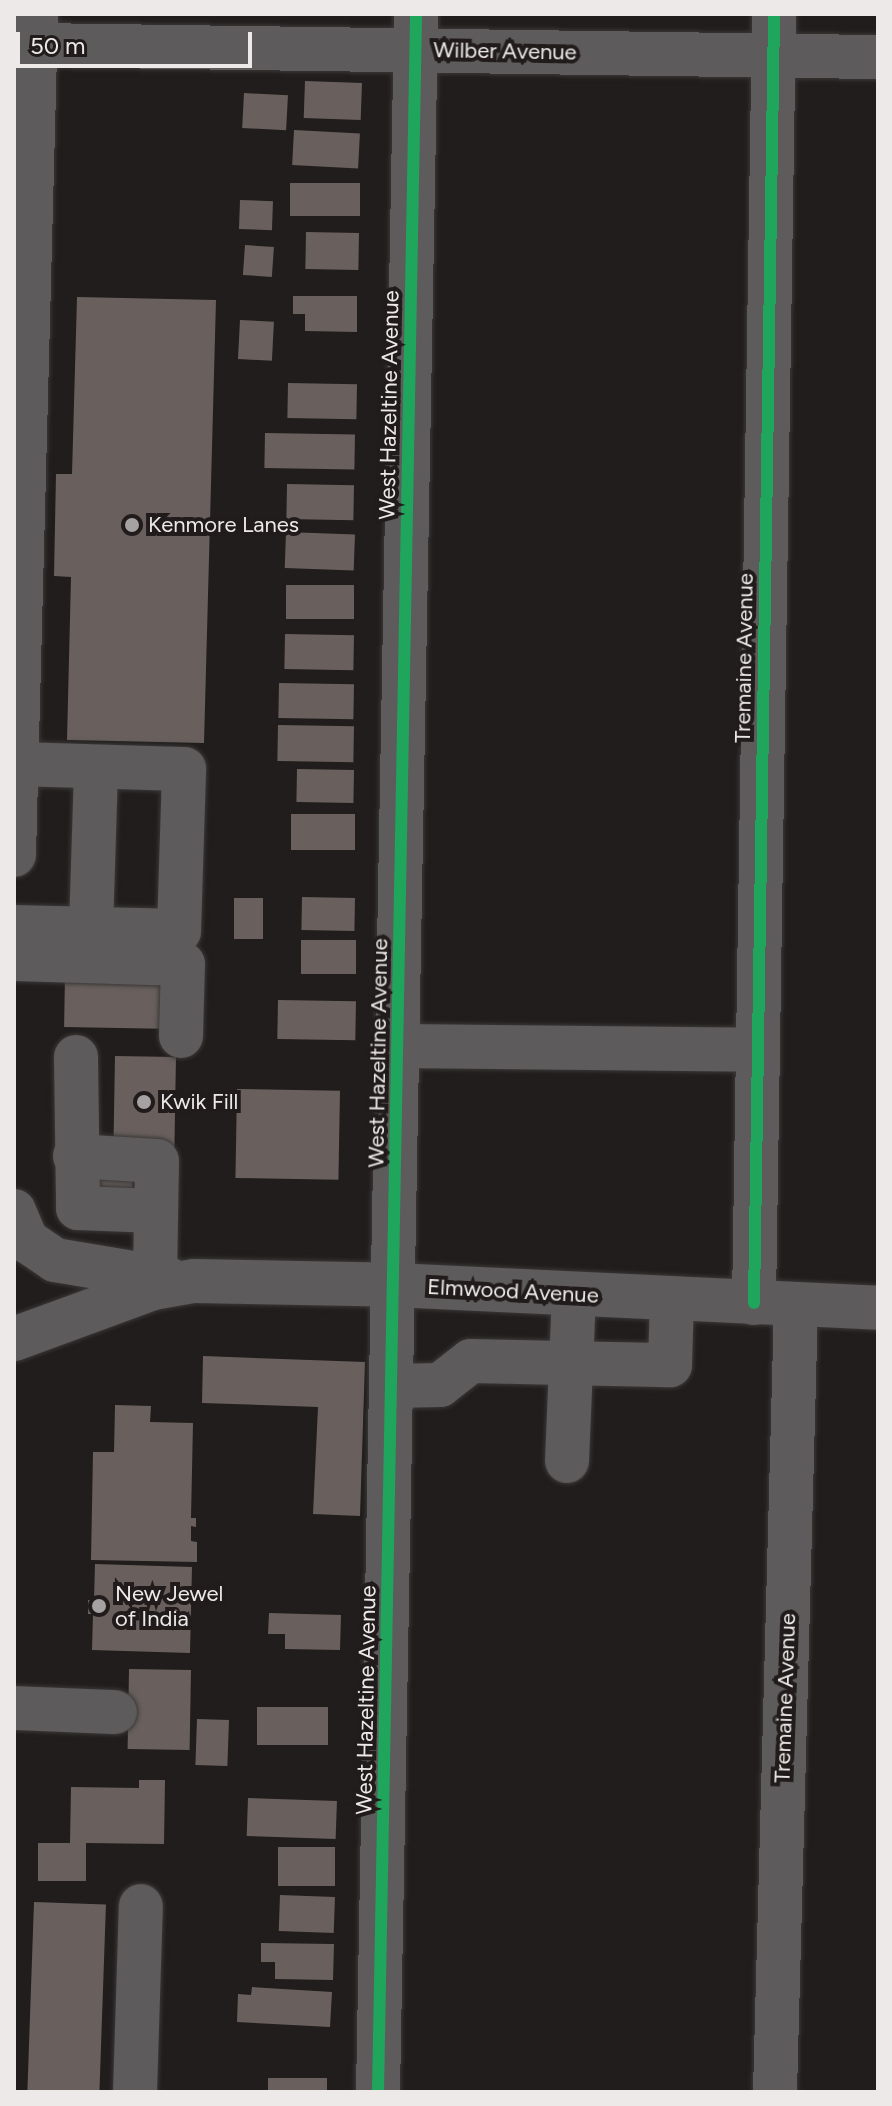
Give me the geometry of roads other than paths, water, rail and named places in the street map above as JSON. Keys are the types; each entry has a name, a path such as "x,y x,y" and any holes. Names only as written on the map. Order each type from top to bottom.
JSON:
{"street":[{"name":"Wilber Avenue","path":"36,30 774,35 878,57"},
{"path":"14,855 23,175 36,30"},
{"name":"West Hazeltine Avenue","path":"378,2092 416,32"},
{"name":"Tremaine Avenue","path":"774,35 758,1050 775,1304 775,2092"},
{"path":"14,927 179,931 184,784 184,769 16,764"},
{"path":"91,929 96,767"},
{"path":"14,959 183,964 181,1036"},
{"path":"398,1046 758,1050"},
{"path":"76,1057 76,1265"},
{"path":"14,1211 27,1241 38,1252 76,1265 175,1280 156,1211 157,1161 75,1156"},
{"path":"14,1204 156,1211"},
{"name":"Elmwood Avenue","path":"14,1339 175,1280 394,1285 878,1308"},
{"path":"471,1361 473,1290"},
{"path":"567,1461 574,1294"},
{"path":"392,1386 440,1385 471,1361 670,1365 672,1299"},
{"path":"14,1708 115,1712"},
{"path":"135,2092 141,1906"}],"place":[{"name":"Kenmore Lanes","path":"132,525"},
{"name":"Kwik Fill","path":"144,1102"},
{"name":"New Jewel of India","path":"99,1606"}]}
